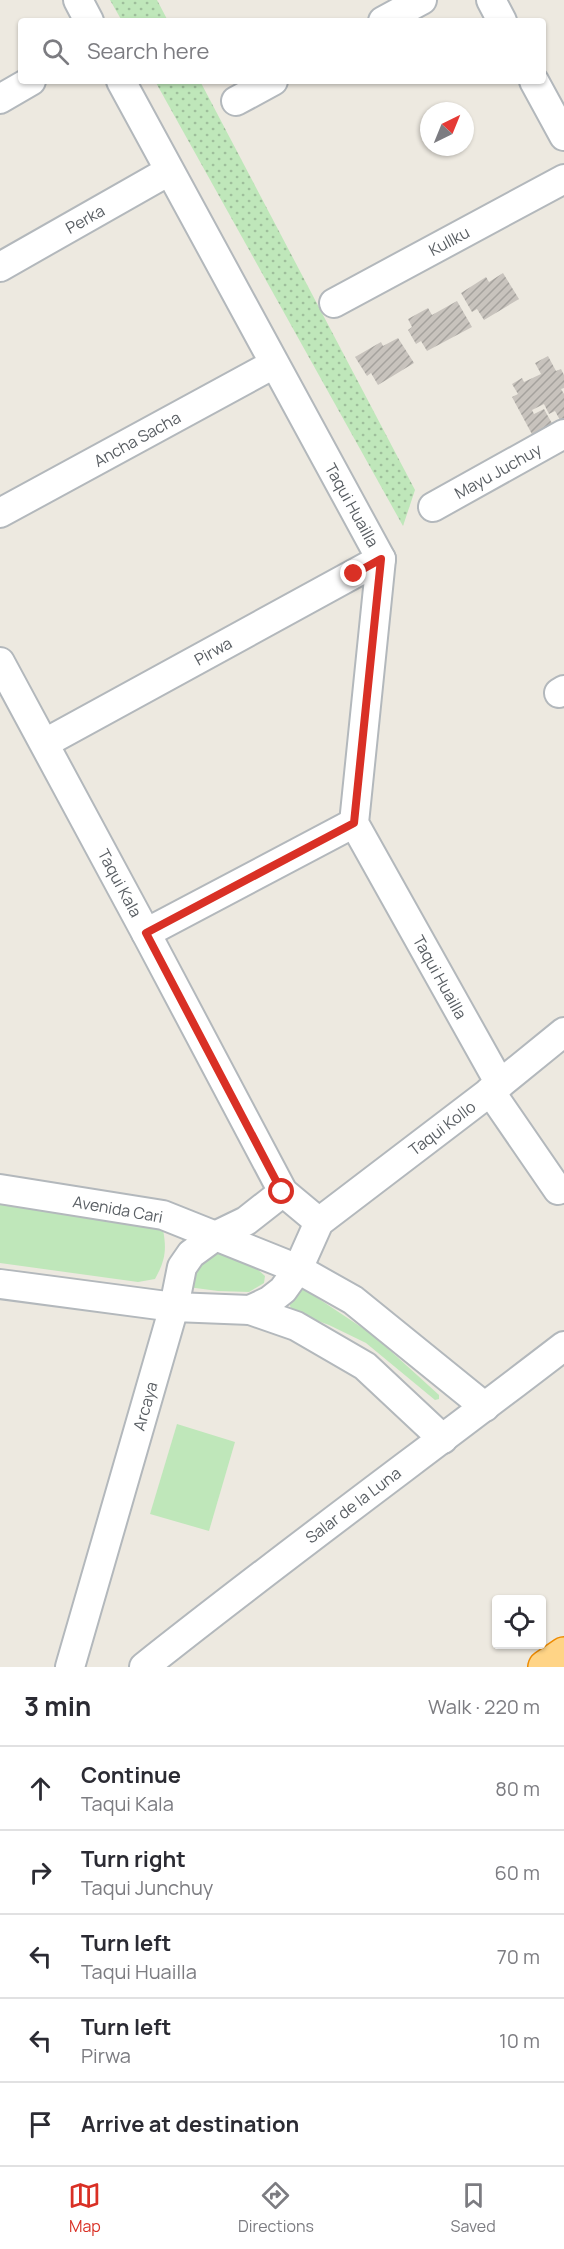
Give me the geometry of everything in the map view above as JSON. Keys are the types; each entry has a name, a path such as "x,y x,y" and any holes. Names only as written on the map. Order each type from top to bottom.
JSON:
{"highway":[{"path":"545,1667 564,1654"}],"street":[{"path":"78,0 87,18"},
{"path":"389,18 422,0"},
{"path":"491,0 500,18"},
{"path":"0,99 26,84"},
{"name":"Taqui Huailla","path":"123,84 381,559 354,823 495,1087 558,1190"},
{"path":"236,101 267,84"},
{"path":"536,84 564,136"},
{"name":"Perka","path":"0,267 169,171"},
{"name":"Kullku","path":"334,303 564,178"},
{"name":"Ancha Sacha","path":"0,513 274,364"},
{"name":"Mayu Juchuy","path":"433,507 564,434"},
{"name":"Pirwa","path":"45,743 381,559"},
{"name":"Taqui Kala","path":"0,662 282,1192 319,1222"},
{"path":"146,933 354,823"},
{"name":"Taqui Kollo","path":"319,1222 564,1032"},
{"name":"Avenida Cari","path":"0,1189 163,1215 298,1269 353,1300 485,1407"},
{"name":"Arcaya","path":"70,1667 174,1307 182,1267 191,1254 217,1235 246,1221 282,1192"},
{"path":"250,1310 269,1301 283,1290 298,1269 319,1222"},
{"path":"0,1284 174,1307 250,1310 296,1326 366,1366 443,1439"},
{"name":"Salar de la Luna","path":"144,1667 257,1576 443,1439 564,1346"}],"green space":[{"path":"110,0 157,0 166,18 120,18"},
{"path":"157,84 202,84 415,490 403,526"},
{"path":"0,1204 148,1224 163,1230 165,1250 161,1267 155,1279 138,1282 0,1263"},
{"path":"211,1253 233,1257 247,1263 265,1276 264,1283 249,1292 188,1287 190,1267"},
{"path":"304,1289 373,1335 439,1395 439,1399 435,1400 366,1343 329,1325 293,1312 289,1302 298,1291"},
{"path":"177,1424 235,1442 209,1531 150,1514"}],"building":[{"path":"503,273 519,299 484,320 477,309 472,312 461,293 486,277 489,282"},
{"path":"457,301 472,327 427,351 421,341 416,344 408,330 412,327 408,319 428,308 432,315"},
{"path":"398,338 414,363 378,385 371,373 367,376 355,357 381,342 383,346"},
{"path":"548,356 556,371 561,369 564,375 564,388 561,389 564,394 564,418 560,420 555,411 549,414 544,404 532,410 534,414 544,409 554,427 534,438 512,397 518,394 512,384 522,378 524,382 541,374 535,363"}],"route":[{"path":"282,1192 146,933 354,823 381,559 354,574"}]}
